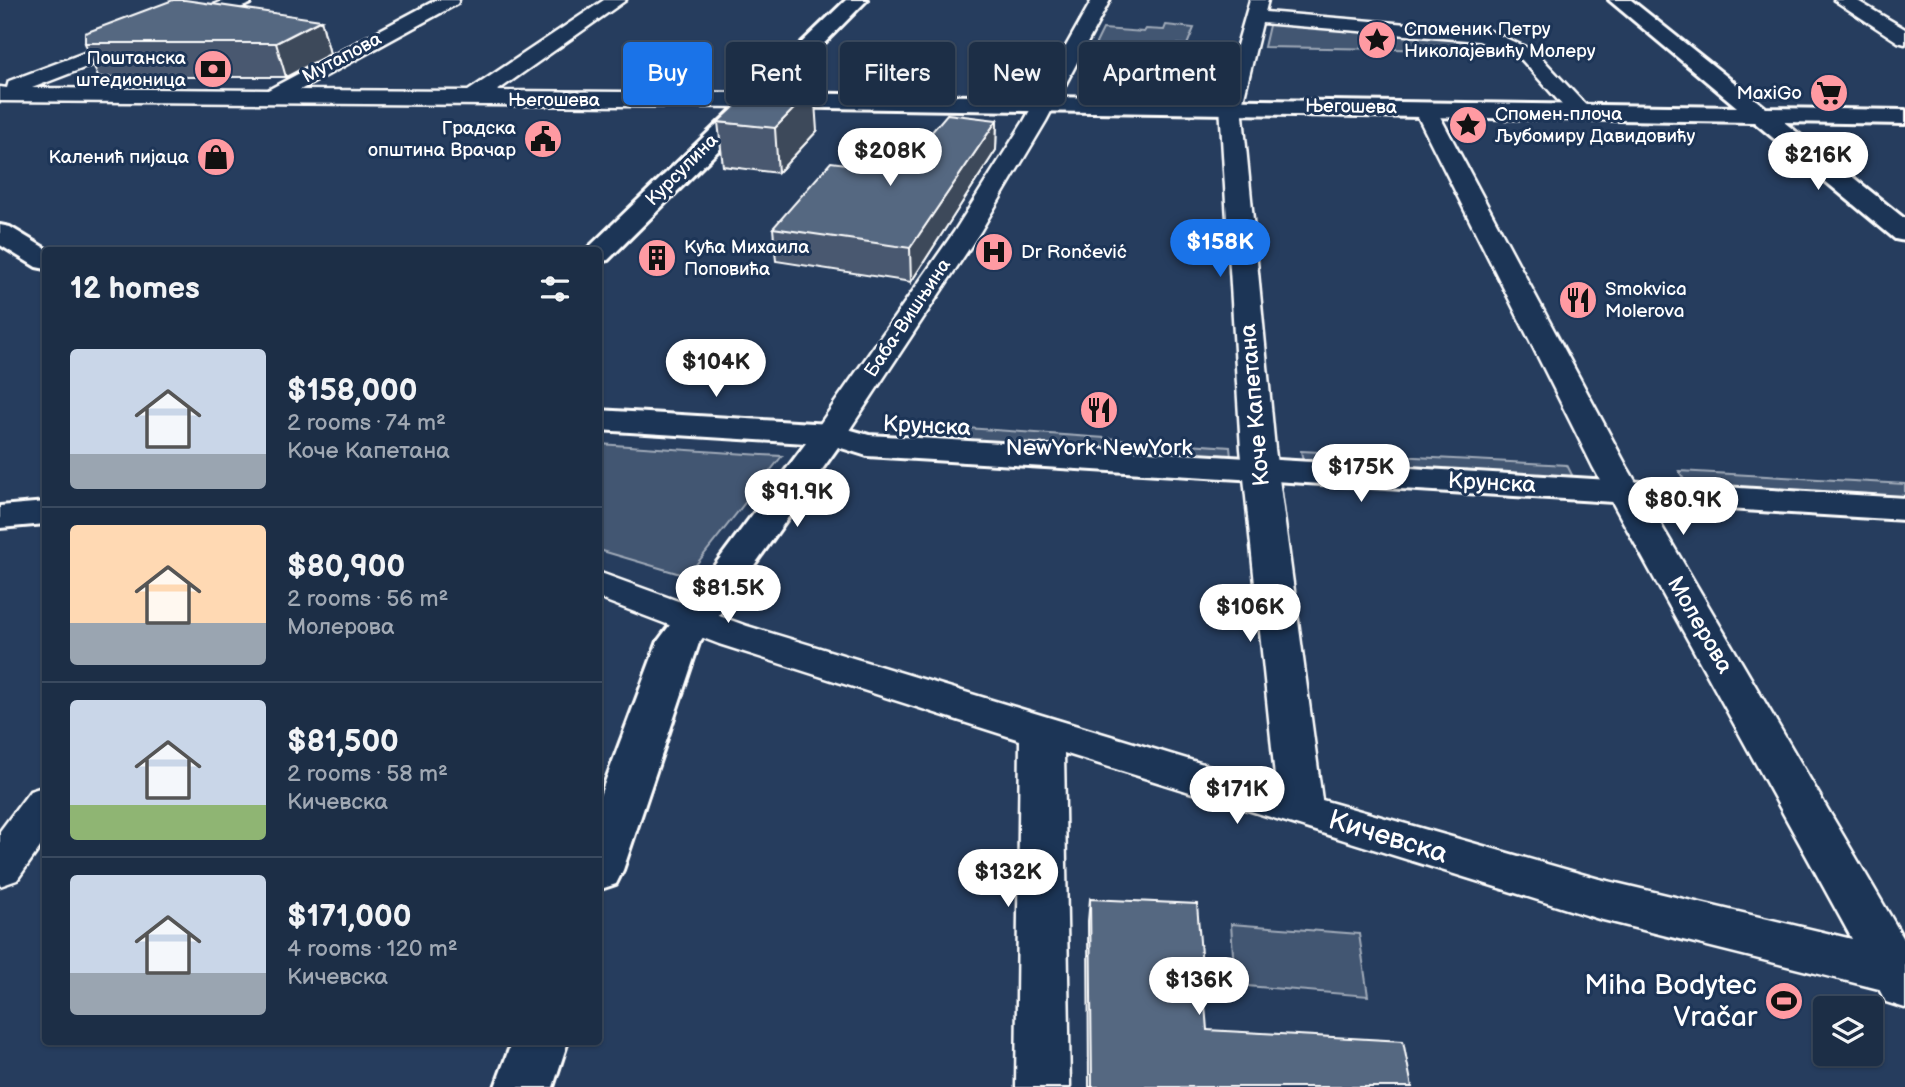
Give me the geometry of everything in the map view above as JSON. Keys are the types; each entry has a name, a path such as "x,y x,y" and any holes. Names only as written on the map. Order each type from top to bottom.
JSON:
{"street":[{"path":"0,94 243,0"},
{"name":"Мутапова","path":"271,97 450,0"},
{"path":"471,99 617,0"},
{"name":"Курсулина","path":"813,42 857,0"},
{"name":"Баба-Вишњина","path":"1065,67 1101,0"},
{"path":"1619,0 1905,233"},
{"path":"1843,0 1905,38"},
{"path":"1256,9 1385,20 1467,32 1505,43 1529,56 1580,111"},
{"name":"Коче Капетана","path":"1240,70 1256,9"},
{"name":"Његошева","path":"0,94 726,100"},
{"name":"Његошева","path":"826,101 969,103"},
{"name":"Курсулина","path":"602,250 748,105"},
{"name":"Баба-Вишњина","path":"602,858 673,654 692,621 830,434 967,232 1044,105"},
{"name":"Његошева","path":"1231,105 1905,117"},
{"name":"Коче Капетана","path":"1231,105 1259,459 1301,811"},
{"name":"Молерова","path":"1425,108 1617,479 1902,978"},
{"name":"Крунска","path":"602,420 830,434 867,446 1259,459 1617,479 1905,484"},
{"name":"Крунска","path":"1617,479 1905,509"},
{"path":"0,517 42,513"},
{"name":"Кичевска","path":"602,586 692,621 1301,811 1599,899 1902,978"},
{"path":"1042,731 1044,1087"},
{"path":"0,867 42,809"},
{"path":"524,1087 539,1045"}],"shaded area":[{"path":"1270,21 1462,35 1514,51 1264,47"},
{"path":"1166,25 1194,28 1188,42 1097,42 1103,29 1144,32 1146,29 1164,30"},
{"path":"939,426 1230,447 1232,468 933,449"},
{"path":"602,444 782,456 687,576 602,551"},
{"path":"1301,451 1567,465 1579,489 1305,472"},
{"path":"1679,471 1905,484 1905,509 1693,495"},
{"path":"1231,924 1359,934 1368,996 1235,985"}],"building":[{"path":"173,0 321,20 276,43 85,43 85,33"},
{"path":"736,105 797,105 775,128 718,122"},
{"path":"947,114 997,120 910,248 773,228 831,162 878,168 913,131 931,133"},
{"path":"1090,899 1197,904 1207,1030 1403,1041 1412,1087 1092,1087"}],"place":[{"name":"Споменик Петру Николајевићу Молеру","path":"1377,40"},
{"name":"Поштанска штедионица","path":"213,69"},
{"name":"MaxiGo","path":"1829,93"},
{"name":"Спомен-плоча Љубомиру Давидовићу","path":"1468,125"},
{"name":"Градска општина Врачар","path":"543,139"},
{"name":"Каленић пијаца","path":"216,157"},
{"name":"Dr Rončević","path":"994,252"},
{"name":"Кућа Михаила Поповића","path":"657,258"},
{"name":"Smokvica Molerova","path":"1578,300"},
{"name":"NewYork NewYork","path":"1099,410"},
{"name":"Miha Bodytec Vračar","path":"1784,1001"}]}
